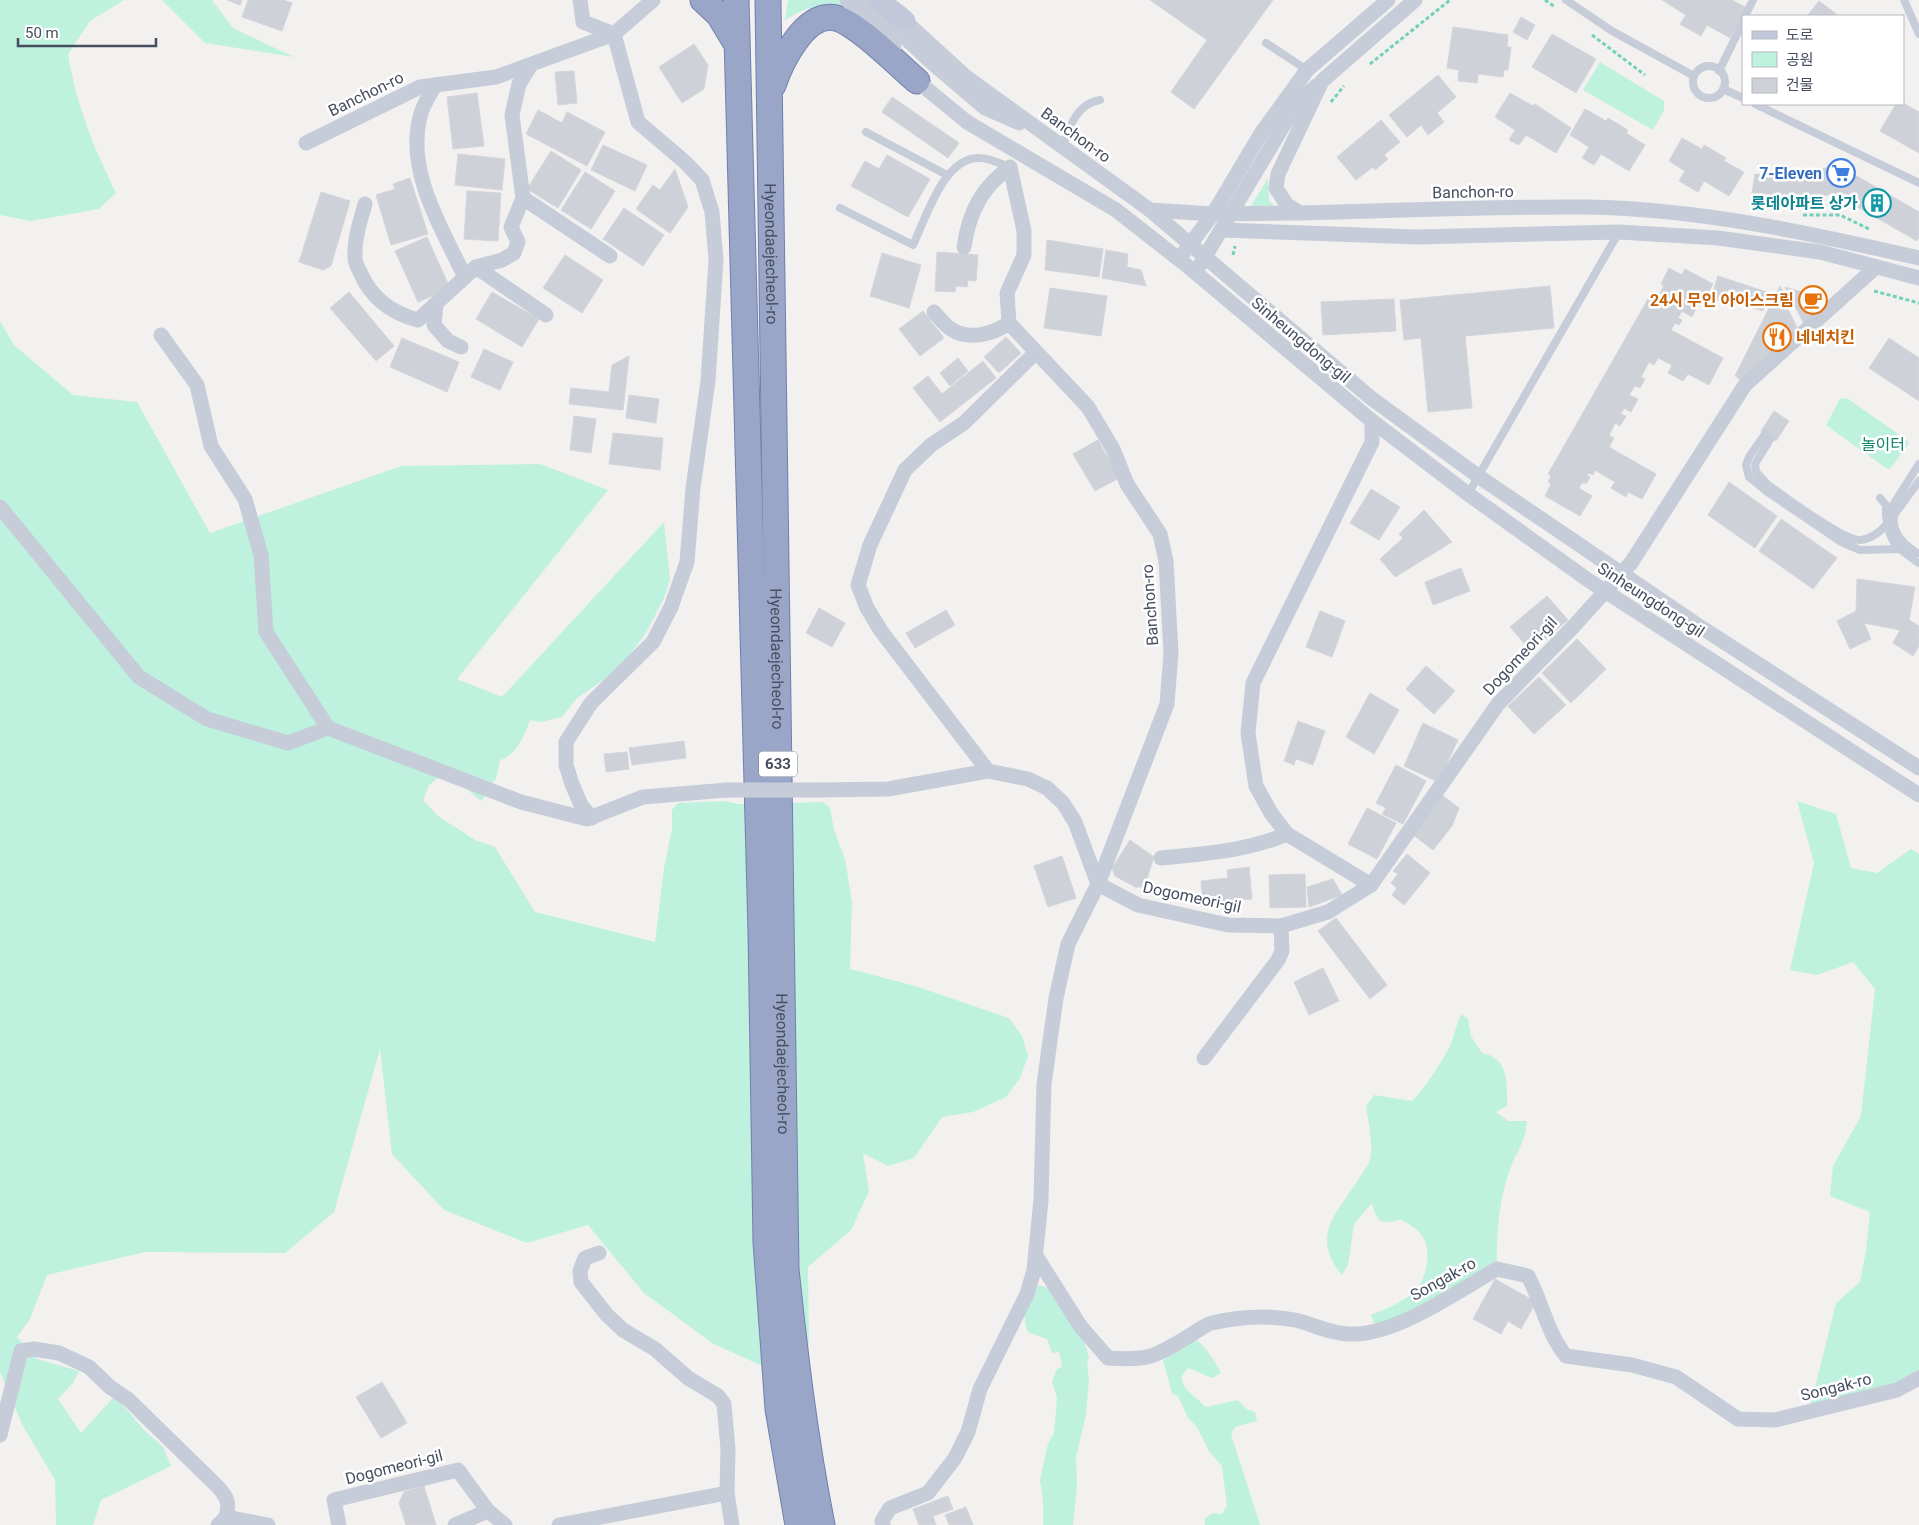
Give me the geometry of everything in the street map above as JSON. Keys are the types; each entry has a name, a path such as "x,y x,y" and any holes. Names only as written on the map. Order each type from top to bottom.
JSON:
{"highway":[{"path":"703,0 719,15 737,45"},
{"name":"Hyeondaejecheol-ro","path":"736,0 766,1242 778,1409 798,1525"},
{"name":"Hyeondaejecheol-ro","path":"768,0 786,1260 796,1367 812,1474 822,1525"},
{"path":"770,94 778,71 800,36 816,20 826,17 836,18 851,26 917,81"},
{"path":"796,1367 836,1525"},
{"path":"778,1409 787,1525"}],"main road":[{"path":"879,0 905,21"}],"street":[{"path":"580,0 583,22 614,34 638,122 686,163 702,180 712,212 716,260 708,381 693,488 687,562 671,608 653,642 591,703 566,742 566,765 572,784 581,805 592,818"},
{"name":"Banchon-ro","path":"306,143 420,87 496,77 614,34 653,0"},
{"path":"847,0 908,63 917,81"},
{"path":"865,0 930,62 985,108 1043,134"},
{"path":"895,0 905,21"},
{"path":"1178,259 1213,214 1260,136 1307,70 1388,0"},
{"path":"1194,272 1222,230 1297,102 1415,0"},
{"name":"Banchon-ro","path":"905,21 965,76 1150,210 1370,398 1478,476 1696,624 1919,768"},
{"path":"365,204 356,238 355,260 364,282 380,302 401,316 418,320 471,272 502,260 514,253 518,242 511,227 523,198 512,115 519,84 532,65"},
{"path":"1307,70 1322,81"},
{"name":"Sinheungdong-gil","path":"917,81 967,122 1116,210 1194,272 1372,422 1588,580 1919,795"},
{"path":"1300,213 1287,205 1276,188 1278,174 1322,81"},
{"path":"435,85 420,115 416,143 431,207 471,272 546,315"},
{"path":"934,312 952,330 968,334 982,335 995,332 1009,323 1007,293 1024,256 1024,231 1010,167 992,179 982,192 974,209 964,247"},
{"path":"523,198 610,256"},
{"name":"Banchon-ro","path":"1213,214 1588,207 1722,219 1796,230 1919,258"},
{"path":"1150,210 1213,214"},
{"path":"1222,230 1417,237 1619,232 1727,239 1820,252 1919,278"},
{"name":"Dogomeori-gil","path":"1098,884 1138,906 1228,925 1281,926 1328,912 1371,886 1498,704 1572,628 1631,563 1745,385 1876,267"},
{"path":"436,305 434,325 448,341 461,347"},
{"name":"Banchon-ro","path":"1009,323 1035,353 1088,407 1113,449 1128,484 1160,534 1166,561 1171,653 1167,704 1098,884"},
{"path":"161,335 197,385 212,446 246,498 261,555 266,632 328,728 521,802 592,818 643,797 727,790 888,789 988,771 1028,779 1047,788 1063,803 1075,822 1098,884 1068,944 1056,998 1044,1084 1041,1200 1036,1256 1027,1294 980,1389 968,1432 955,1458 928,1493 890,1508 882,1521 883,1525"},
{"path":"988,771 881,631 867,608 858,586 870,545 905,470 931,445 964,423 1035,353"},
{"path":"1371,886 1288,834 1271,813 1256,786 1248,733 1253,683 1372,442 1372,422"},
{"path":"0,507 139,677 207,719 288,743 328,728"},
{"path":"1161,858 1236,850 1264,844 1288,834"},
{"path":"1204,1058 1278,960 1282,951 1281,926"},
{"path":"599,1253 585,1258 580,1271 581,1282 607,1315 623,1330 656,1349 688,1378 718,1396 724,1404 728,1449 727,1494 732,1525"},
{"name":"Songak-ro","path":"1036,1256 1081,1327 1108,1358 1134,1360 1153,1358 1210,1323 1249,1318 1278,1318 1330,1331 1349,1334 1363,1333 1399,1323 1497,1269 1528,1276 1538,1294 1556,1344 1566,1356 1632,1365 1676,1377 1738,1419 1775,1420 1897,1390 1919,1378"},
{"path":"0,1435 21,1351 34,1349 59,1353 89,1367 110,1387 129,1400 204,1474 226,1497 229,1507 222,1521 268,1525"},
{"name":"Dogomeori-gil","path":"339,1525 334,1500 458,1470 488,1511"},
{"path":"559,1525 727,1494"},
{"path":"455,1525 488,1511 505,1525"}],"lane":[{"path":"1566,0 1612,31 1694,76"},
{"path":"1746,15 1753,0"},
{"path":"1904,0 1919,34"},
{"path":"1719,71 1742,24"},
{"path":"1266,43 1307,70"},
{"path":"1705,67 1719,71 1724,79 1723,88 1713,98 1703,97 1694,87 1694,76 1705,67"},
{"path":"1723,88 1742,98"},
{"path":"1063,146 1068,130 1081,109 1089,102 1100,100"},
{"path":"1757,105 1919,183"},
{"path":"866,132 946,175"},
{"path":"840,208 913,245 946,175 962,162 980,158 1010,167"},
{"path":"1468,494 1619,232"},
{"path":"1919,480 1887,525 1872,536 1854,539 1838,532 1767,484 1756,472 1755,464 1768,436 1747,461 1749,477 1841,542 1860,550 1898,549 1919,553"},
{"path":"1886,516 1919,464"},
{"path":"1880,498 1886,505 1889,536 1898,549 1919,563"},
{"path":"1894,515 1893,521 1903,543 1919,553"}],"path":[{"path":"1366,66 1450,0"},
{"path":"1545,0 1560,12"},
{"path":"1591,34 1644,74"},
{"path":"1329,105 1349,80"},
{"path":"1794,214 1840,215 1874,231"},
{"path":"1868,290 1919,303"}],"green space":[{"path":"0,0 124,0 90,21 68,54 81,108 100,159 116,193 99,209 31,221 0,215"},
{"path":"162,0 212,0 233,28 294,57 205,43"},
{"path":"788,0 839,0 860,18 822,6 806,9 785,20"},
{"path":"1600,62 1664,101 1664,110 1653,130 1583,90"},
{"path":"1268,178 1269,200 1276,208 1248,211"},
{"path":"0,321 14,345 73,395 137,402 210,533 401,466 540,464 608,490 457,679 502,697 664,522 670,580 664,598 646,633 618,670 577,698 562,717 541,722 530,720 523,738 516,749 500,760 496,779 488,787 482,801 463,786 439,777 429,785 423,800 438,816 475,840 495,847 535,912 655,942 664,868 672,829 672,810 678,803 724,801 739,804 823,802 830,808 834,830 845,859 852,902 850,969 915,986 1009,1018 1022,1036 1028,1056 1020,1078 1006,1097 973,1112 942,1117 914,1158 888,1166 863,1153 869,1191 851,1230 808,1267 809,1345 778,1373 712,1343 644,1293 588,1225 527,1243 444,1210 392,1154 380,1049 334,1212 285,1253 145,1252 47,1275 30,1319 17,1337 37,1359 79,1371 73,1383 58,1399 81,1433 115,1396 144,1430 163,1447 171,1466 101,1500 93,1525 56,1525 55,1480 23,1426 0,1372"},
{"name":"놀이터","path":"1847,398 1908,441 1908,445 1890,469 1826,425 1840,399"},
{"path":"1797,801 1836,814 1851,868 1877,873 1911,849 1919,854 1919,1378 1809,1412 1836,1303 1860,1282 1866,1251 1870,1212 1830,1196 1833,1166 1861,1116 1875,989 1853,962 1817,975 1790,970 1814,863"},
{"path":"1461,1014 1468,1019 1471,1036 1482,1053 1497,1060 1505,1073 1507,1106 1496,1112 1508,1121 1527,1121 1523,1140 1512,1164 1501,1202 1497,1243 1497,1269 1399,1323 1374,1323 1371,1315 1403,1300 1418,1288 1424,1275 1427,1260 1426,1245 1422,1235 1400,1219 1392,1222 1380,1221 1374,1212 1372,1203 1354,1224 1348,1265 1342,1275 1332,1261 1327,1235 1337,1212 1370,1160 1371,1140 1366,1106 1374,1095 1412,1101 1427,1083 1446,1054"},
{"path":"1039,1285 1054,1290 1082,1335 1089,1357 1087,1363 1089,1379 1086,1415 1076,1457 1077,1485 1073,1525 1043,1525 1043,1501 1040,1480 1048,1444 1054,1433 1057,1398 1052,1381 1057,1369 1062,1367 1059,1352 1052,1353 1047,1339 1028,1332 1026,1326 1026,1307 1031,1295"},
{"path":"1195,1339 1210,1355 1221,1373 1212,1378 1188,1368 1181,1377 1186,1389 1206,1407 1238,1400 1246,1409 1255,1412 1257,1421 1235,1427 1231,1434 1260,1525 1205,1525 1205,1518 1213,1513 1222,1514 1227,1506 1222,1466 1209,1451 1197,1427 1188,1418 1178,1396 1172,1393 1163,1360"}],"building":[{"path":"227,0 242,0 240,5"},
{"path":"248,0 283,0 292,3 282,31 242,17"},
{"path":"1150,0 1273,0 1194,109 1171,92 1207,40"},
{"path":"1662,0 1732,0 1747,8 1730,38 1707,25 1701,36 1680,24 1686,15"},
{"path":"1819,1 1838,15 1808,15"},
{"path":"1521,17 1535,25 1527,40 1513,32"},
{"path":"1453,27 1508,35 1507,47 1511,47 1508,70 1504,70 1503,77 1478,74 1477,83 1458,81 1459,70 1447,68"},
{"path":"1552,34 1596,59 1576,93 1532,67"},
{"path":"694,44 708,65 704,89 682,103 659,67"},
{"path":"574,71 577,103 558,105 555,72"},
{"path":"1438,75 1456,97 1437,113 1444,122 1428,135 1421,125 1407,137 1389,115"},
{"path":"477,93 484,146 453,149 447,97"},
{"path":"1510,93 1533,106 1535,104 1571,128 1556,153 1526,135 1519,145 1509,140 1515,130 1495,117"},
{"path":"892,97 959,143 948,158 882,112"},
{"path":"1904,104 1919,112 1919,153 1880,131 1895,105"},
{"path":"1585,109 1606,121 1608,118 1628,130 1626,133 1645,145 1629,171 1601,154 1594,165 1582,158 1589,147 1570,135"},
{"path":"538,110 562,123 567,112 605,132 587,166 526,134"},
{"path":"1381,120 1400,142 1384,155 1388,159 1375,170 1373,167 1356,180 1337,157"},
{"path":"1682,138 1702,149 1704,145 1726,158 1724,161 1744,172 1729,196 1704,181 1698,192 1679,181 1685,171 1669,161"},
{"path":"603,145 647,165 635,191 591,170"},
{"path":"551,151 581,170 558,208 527,189"},
{"path":"458,154 505,159 502,190 455,185"},
{"path":"887,155 930,179 908,217 851,186 865,161 879,169"},
{"name":"롯데아파트 상가","path":"1836,164 1919,212 1919,237 1917,241 1833,193 1799,205 1751,200 1755,174 1796,179"},
{"path":"675,169 688,207 670,233 636,209 653,185 660,190"},
{"path":"585,172 615,191 591,229 561,210"},
{"path":"410,178 428,234 391,245 376,195 395,189 393,184"},
{"path":"467,191 501,193 498,241 464,239"},
{"path":"321,192 350,201 331,266 323,270 299,262"},
{"path":"624,208 664,235 643,266 603,239"},
{"path":"427,237 450,288 418,302 395,251"},
{"path":"1047,240 1103,249 1099,277 1045,270"},
{"path":"1106,250 1128,254 1127,267 1141,270 1146,286 1102,278"},
{"path":"937,252 978,255 976,281 968,280 967,287 956,286 955,292 935,291"},
{"path":"882,253 921,265 909,308 870,296"},
{"path":"565,255 603,280 582,313 543,288"},
{"path":"1669,268 1682,275 1685,269 1713,284 1702,305 1699,303 1692,317 1682,311 1678,318 1682,320 1679,325 1675,323 1671,330 1723,358 1709,385 1688,374 1683,381 1668,373 1672,365 1658,358 1654,365 1649,362 1641,377 1645,379 1640,388 1635,386 1629,395 1638,399 1631,412 1624,408 1621,414 1626,416 1620,426 1615,423 1609,435 1614,438 1609,447 1656,474 1642,499 1628,492 1626,497 1611,488 1615,482 1595,470 1593,475 1588,473 1587,475 1590,477 1587,483 1582,483 1579,488 1592,496 1580,516 1545,496 1551,484 1548,482 1551,476 1548,474 1652,292 1663,298 1664,295 1660,293 1664,286 1661,284"},
{"path":"1718,276 1767,292 1763,311 1736,302 1735,305 1711,298"},
{"path":"1550,286 1554,328 1465,336 1472,408 1428,412 1421,338 1404,340 1400,300"},
{"path":"1780,286 1792,306 1788,309 1798,330 1741,380 1735,376"},
{"path":"1785,287 1823,298 1825,308 1804,324"},
{"path":"1050,288 1107,296 1101,336 1044,328"},
{"path":"349,292 394,346 376,361 330,308"},
{"path":"492,292 539,319 522,347 476,319"},
{"path":"1394,299 1396,331 1323,335 1321,302"},
{"path":"923,311 944,338 920,356 899,329"},
{"path":"1006,337 1021,353 999,373 984,357"},
{"path":"402,338 459,362 447,392 390,367"},
{"path":"1889,338 1919,358 1919,401 1869,368"},
{"path":"484,349 513,362 500,390 471,377"},
{"path":"629,356 623,410 569,404 571,388 609,392 612,365"},
{"path":"958,358 968,371 950,386 940,373"},
{"path":"983,361 996,378 940,422 913,388 928,376 942,394"},
{"path":"629,395 659,399 656,423 626,418"},
{"path":"1774,411 1789,421 1776,441 1761,431"},
{"path":"574,416 596,419 591,453 570,450"},
{"path":"613,433 663,438 660,470 609,464"},
{"path":"1098,440 1119,478 1095,491 1073,454"},
{"path":"1729,482 1777,516 1755,548 1708,515"},
{"path":"1371,489 1400,507 1379,540 1350,523"},
{"path":"1424,510 1452,542 1395,577 1380,559 1403,538 1399,534"},
{"path":"1781,519 1837,558 1813,589 1759,551"},
{"path":"1461,568 1470,591 1433,605 1425,582"},
{"path":"1857,579 1915,587 1909,620 1919,626 1919,646 1913,656 1893,643 1900,630 1864,623 1871,639 1850,649 1837,621 1856,611"},
{"path":"1547,596 1568,620 1531,651 1510,627"},
{"path":"819,608 845,623 832,647 806,633"},
{"path":"946,610 955,625 915,648 906,633"},
{"path":"1320,611 1345,621 1332,657 1306,647"},
{"path":"1577,639 1606,669 1571,703 1542,673"},
{"path":"1426,666 1455,691 1434,714 1406,689"},
{"path":"1539,677 1566,705 1534,734 1508,706"},
{"path":"1370,693 1399,710 1374,754 1346,737"},
{"path":"1298,721 1325,731 1313,765 1296,759 1294,765 1284,761"},
{"path":"1423,723 1458,740 1438,782 1404,766"},
{"path":"684,741 686,758 632,765 629,748"},
{"path":"627,752 629,769 606,772 604,754"},
{"path":"1396,765 1426,781 1403,824 1382,814 1386,808 1376,803"},
{"path":"1442,795 1459,808 1452,826 1433,850 1412,834"},
{"path":"1367,808 1396,823 1377,859 1348,844"},
{"path":"1130,840 1154,857 1144,887 1135,887 1115,876 1112,868"},
{"path":"1407,854 1430,873 1404,905 1392,895 1397,888 1391,883 1398,874 1393,871"},
{"path":"1062,856 1076,898 1048,907 1034,866"},
{"path":"1249,867 1252,899 1203,903 1201,881 1228,878 1227,870"},
{"path":"1305,874 1306,907 1270,908 1269,875"},
{"path":"1333,879 1342,895 1309,907 1307,887"},
{"path":"1336,918 1387,985 1370,999 1318,931"},
{"path":"1323,968 1339,1001 1309,1015 1294,982"},
{"path":"1495,1279 1536,1302 1521,1329 1508,1321 1501,1334 1473,1319"},
{"path":"382,1382 407,1423 381,1438 356,1397"},
{"path":"424,1486 436,1525 406,1525 399,1503 404,1492"},
{"path":"948,1496 953,1509 933,1516 936,1525 919,1525 913,1509"},
{"path":"966,1507 973,1525 949,1525 945,1515"}],"place":[{"name":"7-Eleven","path":"1841,173"},
{"name":"롯데아파트 상가","path":"1877,203"},
{"name":"24시 무인 아이스크림","path":"1813,300"},
{"name":"네네치킨","path":"1777,337"}]}
